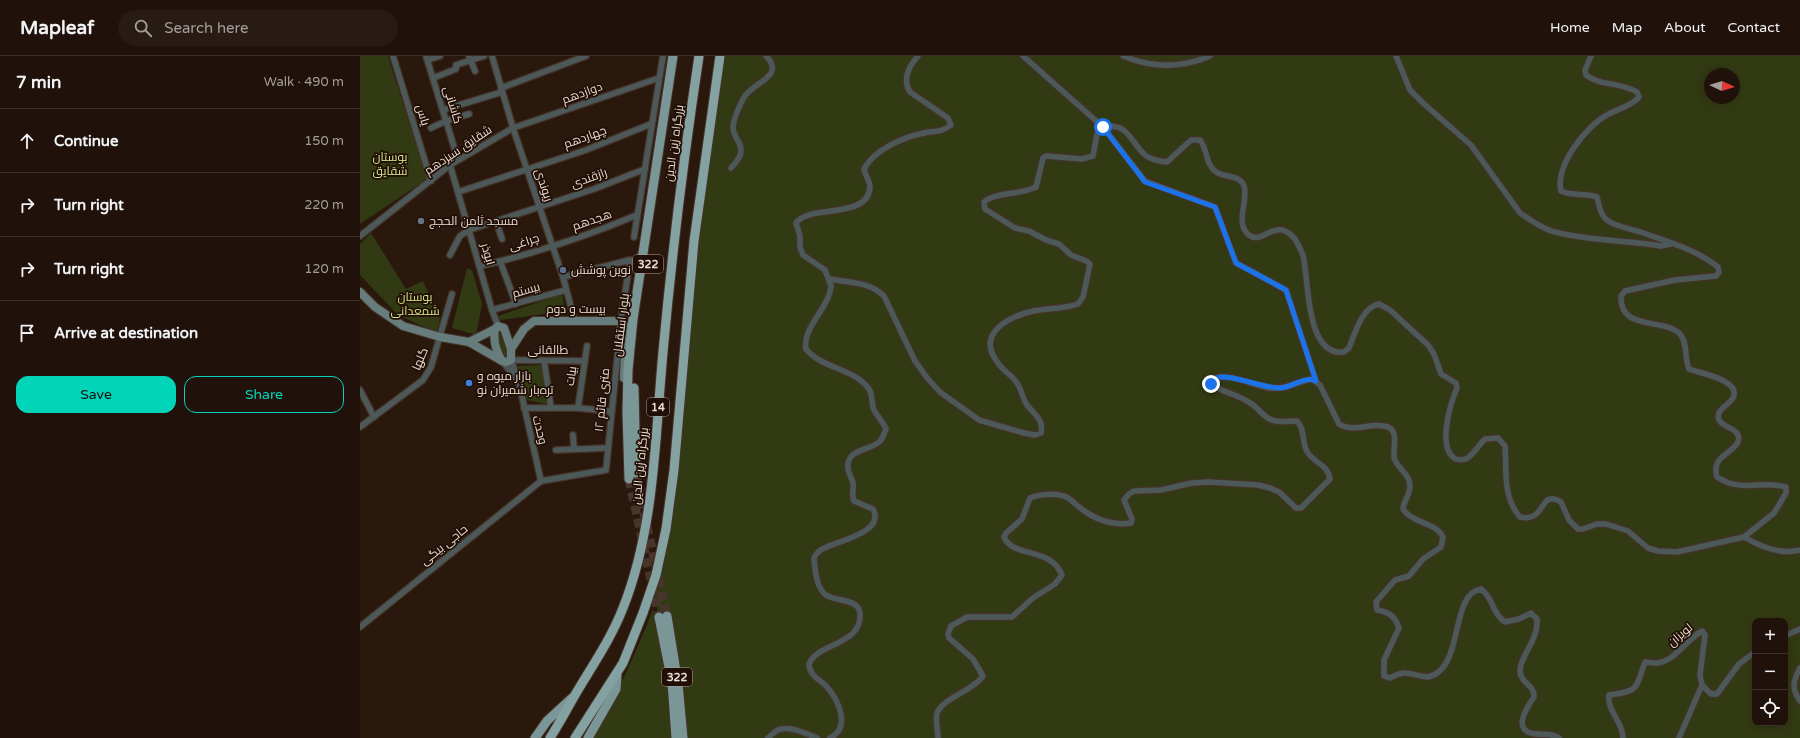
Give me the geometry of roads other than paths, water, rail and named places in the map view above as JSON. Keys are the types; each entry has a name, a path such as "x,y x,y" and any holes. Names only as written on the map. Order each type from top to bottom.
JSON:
{"highway":[{"name":"بزرگراه زین الدین","path":"550,738 600,656 623,608 635,571 643,538 650,490 674,231 699,56"},
{"name":"14","path":"575,738 617,675 643,613 656,575 666,529 674,470 694,241 720,56"}],"main road":[{"name":"بلوار استقلال","path":"629,479 627,400 633,319 673,56"},
{"name":"بلوار استقلال","path":"636,473 633,411 634,372 640,315 679,56"},
{"path":"360,292 374,306 403,326 440,337 468,342 502,361 507,362 511,360 511,349 504,328 496,327 468,342"},
{"name":"بیست و دوم","path":"511,349 524,329 534,321 621,321 626,327 624,375 627,400"},
{"path":"496,327 494,335 496,347 502,361"},
{"name":"322","path":"676,738 672,682 663,617 678,684 683,738"},
{"path":"588,738 616,689 617,675"},
{"path":"535,738 548,721 576,694"}],"street":[{"name":"یاس","path":"393,56 431,181"},
{"path":"427,58 440,56"},
{"path":"433,78 456,69 456,65 470,58 484,56"},
{"name":"ریوندی","path":"492,56 513,128 563,277 575,322"},
{"path":"446,109 502,90 586,56"},
{"path":"634,237 663,56"},
{"path":"731,168 741,157 742,151 733,134 732,127 746,93 765,80 771,73 771,61 766,56"},
{"path":"830,738 838,732 842,725 842,716 827,687 814,677 809,670 809,664 816,655 852,634 858,623 860,612 858,607 849,601 834,599 826,595 817,578 814,558 820,550 861,534 872,522 875,516 873,509 862,506 854,501 852,496 853,482 848,468 848,460 853,454 872,447 880,442 886,429 874,409 870,390 865,385 850,373 827,363 806,349 808,332 825,306 830,292 830,279 819,265 803,255 800,247 800,236 796,227 799,219 805,215 846,209 862,202 868,194 870,186 864,169 867,163 878,154 906,138 923,133 946,130 951,125 948,118 910,92 907,88 906,81 909,71 912,63 918,56"},
{"path":"1023,56 1103,127 1145,182 1215,207 1236,263 1286,290 1316,381 1320,385 1339,424 1343,427 1358,428 1384,426 1392,430 1395,440 1396,462 1407,474 1410,484 1403,509 1415,520 1436,528 1443,537 1441,547 1423,559 1409,576 1395,580 1376,602 1377,610 1391,614 1396,620 1399,628 1384,660 1384,676 1390,678 1396,675 1409,673 1428,678 1438,672 1454,648 1460,615 1464,605 1474,592 1481,588 1488,594 1494,611 1505,622 1519,619 1531,613 1537,618 1532,644 1524,658 1520,672 1522,678 1533,688 1534,697 1523,714 1521,721 1524,728 1528,732 1538,734 1551,733 1559,738"},
{"path":"1123,56 1142,62 1178,66 1195,62 1210,56"},
{"path":"1396,56 1410,90 1471,146 1520,212 1530,219 1554,232 1584,238 1630,241 1661,246 1671,244"},
{"path":"830,279 866,284 877,289 884,296 915,361 928,379 954,403 979,420 1024,434 1035,435 1041,433 1043,426 1039,418 1027,404 1017,383 997,363 991,346 992,334 996,327 1004,322 1032,311 1078,304 1083,297 1090,264 1071,255 1059,244 1009,225 985,209 983,205 987,199 1028,191 1036,187 1039,182 1043,158 1046,156 1088,158 1093,156 1097,134 1103,127 1116,127 1127,132 1145,155 1167,162 1191,140 1200,140 1204,145 1212,169 1219,175 1236,178 1242,182 1245,187 1242,206 1243,222 1247,233 1251,237 1259,238 1273,230 1284,230 1292,235 1298,244 1303,255 1307,300 1310,311 1318,335 1328,348 1337,353 1344,352 1349,348 1367,310 1373,305 1379,304 1390,310 1425,342 1434,354 1441,374 1456,383 1457,388 1447,415 1446,427 1450,454 1455,459 1461,460 1467,458 1485,439 1498,438 1503,441 1506,454 1507,492 1512,506 1520,517 1531,519 1546,501 1556,500 1561,502 1569,520 1578,529 1583,529 1602,523 1621,527 1648,548 1658,551 1677,552 1744,537 1774,513 1786,493 1786,486 1778,484 1745,486 1727,483 1717,477 1716,466 1720,458 1738,442 1738,437 1735,431 1724,425 1720,421 1719,415 1722,408 1734,396 1731,386 1718,378 1689,369 1686,363 1685,346 1680,334 1669,328 1631,318 1620,302 1620,296 1625,291 1675,280 1716,276 1719,272 1718,267 1706,258 1614,224 1604,218 1600,210 1597,197 1587,194 1568,194 1561,190 1559,183 1563,171 1575,145 1582,136 1606,115 1635,101 1639,97 1637,92 1631,88 1592,79 1586,75 1585,70 1591,56"},
{"name":"کاشانی","path":"427,58 458,160"},
{"path":"470,58 475,71"},
{"name":"دوازدهم","path":"513,128 659,78"},
{"path":"431,128 446,121 470,114"},
{"name":"چهاردهم","path":"458,192 586,150 651,124"},
{"name":"شقایق سیزدهم","path":"360,236 450,165 513,128"},
{"name":"ابوذر","path":"450,165 480,266 496,327"},
{"name":"رازقندی","path":"469,230 594,189 645,169"},
{"name":"هجدهم","path":"552,245 637,215"},
{"path":"496,221 502,239"},
{"path":"450,255 460,236 469,230"},
{"name":"چراغی","path":"480,266 552,245"},
{"name":"۱۲ متری قائم","path":"541,480 606,470 621,321 630,260 563,277"},
{"path":"500,261 516,304"},
{"name":"بیستم","path":"492,310 566,290"},
{"name":"گلها","path":"360,427 423,380 431,367 452,294"},
{"name":"بیات","path":"578,408 587,346"},
{"name":"وحدت","path":"511,360 519,383 541,480"},
{"name":"طالقانی","path":"511,360 584,360"},
{"name":"وحدت","path":"502,361 519,383"},
{"path":"544,361 551,408"},
{"path":"938,738 937,713 943,705 976,684 983,676 972,659 949,638 948,634 951,626 967,617 996,619 1012,617 1033,598 1055,584 1062,575 1057,566 1050,559 1011,546 1004,537 1006,533 1022,519 1030,498 1036,495 1064,496 1092,516 1109,523 1124,524 1131,523 1132,519 1124,500 1129,494 1140,490 1161,490 1192,482 1258,485 1279,492 1296,508 1301,508 1330,479 1324,465 1309,455 1305,449 1301,426 1297,421 1273,421 1268,419 1251,403 1239,396 1222,392 1211,384 1216,378 1226,376 1271,388 1283,388 1312,379 1316,381"},
{"path":"360,390 374,417"},
{"path":"524,408 578,408 608,411"},
{"path":"573,435 574,449"},
{"path":"556,450 608,448"},
{"name":"حاجی بیگی","path":"360,628 541,480"},
{"path":"1744,537 1756,544 1781,551 1800,550"},
{"path":"1788,635 1800,629"},
{"name":"لویزان","path":"1623,738 1623,731 1608,703 1609,695 1628,693 1639,683 1645,662 1658,663 1673,656 1692,636 1702,631 1705,635 1700,675 1702,685"},
{"path":"1679,738 1702,685 1710,694 1717,694 1739,664 1752,654"},
{"path":"1800,668 1793,681 1794,692 1800,701"},
{"path":"768,738 778,730 784,729 806,733 817,738"}],"tunnel":[{"path":"636,473 667,616"},
{"path":"629,479 659,617"}],"place":[{"name":"مسجد ثامن الحجج","path":"421,221"},
{"name":"نوین پوشش","path":"563,270"},
{"name":"بازار میوه و تره‌بار شمیران نو","path":"469,383"}],"park label":[{"name":"بوستان شقایق","path":"390,164"},
{"name":"بوستان شمعدانی","path":"415,304"}]}
